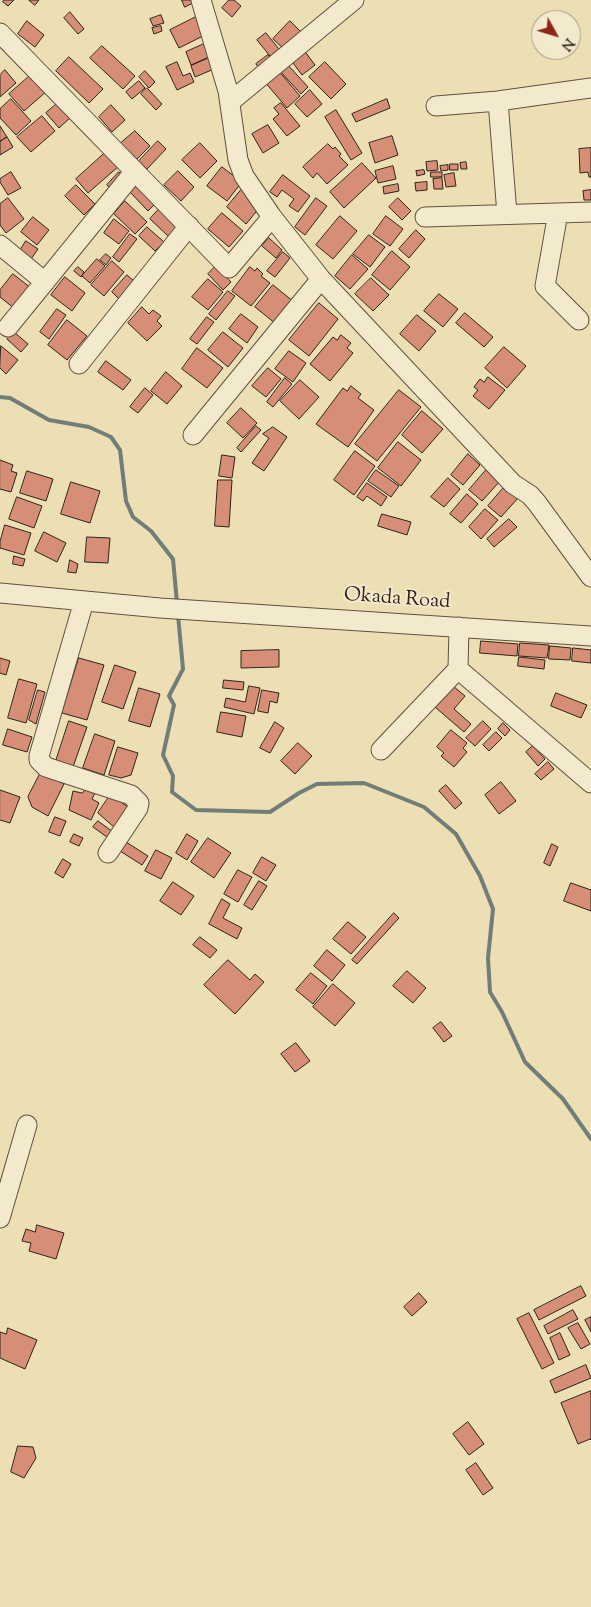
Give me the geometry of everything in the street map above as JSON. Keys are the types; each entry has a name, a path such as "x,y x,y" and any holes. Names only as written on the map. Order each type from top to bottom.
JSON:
{"street":[{"path":"230,102 354,0"},
{"path":"203,1 228,91 240,168 272,217 321,279 513,484 530,495 591,577"},
{"path":"0,33 229,268 272,217"},
{"path":"436,106 498,101 591,88"},
{"path":"498,101 507,214"},
{"path":"8,327 135,171"},
{"path":"424,217 591,212"},
{"path":"558,213 545,286 579,320"},
{"path":"79,364 189,226"},
{"path":"0,245 45,282"},
{"path":"193,436 321,279"},
{"name":"Okada Road","path":"0,593 160,608 591,636"},
{"path":"84,601 39,760 46,767 131,795 139,803 138,808 108,853"},
{"path":"381,750 458,670 459,627"},
{"path":"458,670 591,783"},
{"path":"0,1218 27,1125"}],"building":[{"path":"4,0 14,0 8,6 3,2"},
{"path":"29,0 39,0 35,5"},
{"path":"182,0 199,0 185,7"},
{"path":"229,0 234,0 241,6 232,17 222,8"},
{"path":"70,12 84,29 78,34 64,18"},
{"path":"161,15 164,23 153,26 150,19"},
{"path":"198,16 207,34 179,48 170,30"},
{"path":"27,21 44,35 35,47 18,34"},
{"path":"290,21 301,32 285,50 273,39"},
{"path":"161,26 162,31 154,34 152,28"},
{"path":"266,33 283,54 274,61 257,40"},
{"path":"204,44 209,57 191,65 186,52"},
{"path":"102,46 135,76 123,89 90,58"},
{"path":"303,49 315,65 302,75 290,59"},
{"path":"268,55 273,61 261,71 256,64"},
{"path":"69,57 103,89 89,103 56,71"},
{"path":"209,58 214,69 195,77 191,66"},
{"path":"177,62 183,76 190,73 194,82 177,90 166,67"},
{"path":"325,62 346,84 331,99 309,77"},
{"path":"286,63 308,87 301,94 279,70"},
{"path":"277,69 300,96 287,108 264,81"},
{"path":"5,70 16,83 0,97 0,75"},
{"path":"145,71 155,82 149,88 139,77"},
{"path":"32,74 47,91 24,111 9,94"},
{"path":"139,81 145,88 132,99 126,92"},
{"path":"147,88 162,104 156,110 141,94"},
{"path":"310,90 322,104 307,117 295,104"},
{"path":"11,99 31,121 16,135 0,118 0,109"},
{"path":"387,99 390,108 356,122 352,114"},
{"path":"59,102 72,116 59,128 46,113"},
{"path":"281,103 300,126 287,136 273,119 279,114 274,108"},
{"path":"111,105 125,120 112,132 99,117"},
{"path":"336,110 362,153 351,160 325,117"},
{"path":"42,116 55,131 31,152 17,137"},
{"path":"268,125 279,143 263,153 252,134"},
{"path":"0,126 7,137 0,141"},
{"path":"135,131 150,146 137,159 121,143"},
{"path":"392,136 398,155 375,163 369,143"},
{"path":"7,137 13,147 0,155 0,142"},
{"path":"158,141 166,149 147,169 138,162"},
{"path":"200,143 217,161 200,178 182,160"},
{"path":"328,144 333,149 335,147 341,154 339,156 348,165 327,184 317,173 313,178 303,167"},
{"path":"591,148 591,177 589,177 588,172 580,173 579,149"},
{"path":"106,152 119,166 88,193 76,179"},
{"path":"437,161 438,170 427,171 426,162"},
{"path":"466,162 467,169 461,169 460,163"},
{"path":"362,163 376,178 344,208 330,192"},
{"path":"450,164 458,164 458,170 450,170"},
{"path":"448,165 448,170 441,171 440,166"},
{"path":"393,166 396,179 378,183 375,171"},
{"path":"222,167 242,182 227,201 207,186"},
{"path":"424,170 425,174 417,176 416,171"},
{"path":"178,171 194,187 181,201 164,185"},
{"path":"11,172 21,188 8,195 0,179"},
{"path":"119,172 123,176 111,189 107,185"},
{"path":"431,172 442,172 442,177 431,177"},
{"path":"454,173 456,186 446,187 444,175"},
{"path":"283,175 310,196 298,212 289,206 294,199 282,190 277,197 270,192"},
{"path":"442,178 443,189 434,189 433,179"},
{"path":"427,182 427,190 416,191 415,183"},
{"path":"137,184 155,204 148,211 129,191"},
{"path":"398,184 399,191 384,194 383,187"},
{"path":"76,185 95,204 84,215 65,196"},
{"path":"241,190 260,207 246,224 227,207"},
{"path":"591,190 591,200 584,200 583,191"},
{"path":"8,198 24,219 6,233 0,225 0,204"},
{"path":"316,198 327,206 305,235 295,227"},
{"path":"398,198 411,211 402,220 389,207"},
{"path":"125,201 147,222 135,234 114,214"},
{"path":"160,208 178,226 168,236 150,219"},
{"path":"222,213 243,231 229,247 208,229"},
{"path":"340,216 357,231 333,259 316,245"},
{"path":"386,216 403,229 390,246 373,234"},
{"path":"33,217 49,230 37,245 21,232"},
{"path":"114,219 129,231 119,244 104,233"},
{"path":"147,227 164,242 155,251 139,236"},
{"path":"416,230 425,239 409,258 399,249"},
{"path":"130,234 137,239 119,262 113,257"},
{"path":"369,235 385,247 370,267 353,254"},
{"path":"269,238 282,250 276,258 262,246"},
{"path":"26,241 38,249 29,262 18,254"},
{"path":"392,251 410,267 390,290 372,275"},
{"path":"283,252 290,258 275,277 267,271"},
{"path":"106,254 111,258 106,265 100,260"},
{"path":"352,255 368,269 350,289 335,276"},
{"path":"97,259 105,266 90,283 82,276"},
{"path":"112,261 124,272 104,296 91,285"},
{"path":"216,266 231,282 223,290 208,274"},
{"path":"78,267 84,272 81,277 74,271"},
{"path":"250,267 255,271 257,268 263,274 261,276 270,283 251,306 232,291"},
{"path":"13,274 31,288 15,309 0,297 0,290"},
{"path":"127,275 135,282 119,299 112,292"},
{"path":"65,277 85,293 72,311 51,295"},
{"path":"371,278 389,295 373,311 355,294"},
{"path":"208,279 223,292 208,310 192,297"},
{"path":"273,285 294,302 276,324 255,307"},
{"path":"228,291 235,296 216,320 209,314"},
{"path":"439,294 458,309 443,327 424,311"},
{"path":"319,303 338,319 309,356 289,340"},
{"path":"142,307 149,314 153,310 161,316 157,321 162,326 147,341 128,323"},
{"path":"57,309 66,315 49,339 40,332"},
{"path":"465,313 493,337 484,347 456,323"},
{"path":"241,314 258,327 247,343 229,329"},
{"path":"417,315 436,331 419,351 400,334"},
{"path":"207,317 214,322 197,344 190,339"},
{"path":"67,320 87,336 67,360 48,345"},
{"path":"14,332 28,344 21,352 7,339"},
{"path":"223,332 243,348 228,367 208,350"},
{"path":"341,335 351,343 347,348 353,353 330,381 310,364 333,337 337,340"},
{"path":"1,346 18,360 6,374 0,368"},
{"path":"504,347 526,366 507,388 485,368"},
{"path":"197,348 223,368 207,388 182,369"},
{"path":"289,351 306,363 293,382 275,369"},
{"path":"106,361 131,380 123,390 98,372"},
{"path":"268,368 281,379 266,397 252,386"},
{"path":"166,372 182,386 167,404 151,391"},
{"path":"488,377 505,390 489,409 473,396 478,390 474,387 480,379 484,382"},
{"path":"285,378 292,384 273,407 267,402"},
{"path":"300,380 319,397 299,419 280,401"},
{"path":"351,386 361,394 358,398 374,410 348,447 316,424 343,388 347,391"},
{"path":"145,388 153,395 138,413 130,407"},
{"path":"399,390 421,407 377,461 355,444"},
{"path":"241,408 257,423 243,438 227,423"},
{"path":"422,411 443,429 422,453 402,435"},
{"path":"256,426 261,430 241,452 237,448"},
{"path":"273,427 287,437 264,471 252,463 269,438 263,434"},
{"path":"398,442 421,460 401,486 378,468"},
{"path":"355,451 375,466 354,495 334,480"},
{"path":"468,454 480,465 463,485 451,475"},
{"path":"222,455 235,457 232,478 219,476"},
{"path":"0,460 13,465 11,471 17,473 11,492 0,489"},
{"path":"487,469 500,481 482,501 469,490"},
{"path":"376,470 399,486 391,497 368,481"},
{"path":"27,471 53,479 46,501 20,493"},
{"path":"448,478 460,489 444,507 431,497"},
{"path":"218,480 232,480 229,527 215,526"},
{"path":"71,482 100,491 90,523 61,514"},
{"path":"367,483 387,497 381,506 367,496 363,501 357,497"},
{"path":"506,485 519,497 501,517 488,506"},
{"path":"467,494 478,504 461,523 450,514"},
{"path":"17,497 42,506 34,528 9,519"},
{"path":"485,509 498,520 481,539 469,527"},
{"path":"382,514 411,522 407,535 378,526"},
{"path":"509,519 517,527 494,547 487,539"},
{"path":"5,525 31,533 24,555 0,548"},
{"path":"44,532 66,543 57,562 35,551"},
{"path":"87,537 110,538 108,563 85,562"},
{"path":"14,556 25,559 23,566 13,564"},
{"path":"70,560 78,564 76,573 68,572"},
{"path":"481,641 518,644 517,656 480,653"},
{"path":"520,643 549,645 547,658 519,656"},
{"path":"550,646 571,648 570,660 549,659"},
{"path":"573,648 591,650 591,663 572,661"},
{"path":"279,650 279,667 241,668 241,651"},
{"path":"519,657 545,660 544,669 518,666"},
{"path":"0,658 10,661 6,675 0,673"},
{"path":"79,658 104,665 87,720 62,713"},
{"path":"115,665 136,672 123,709 102,702"},
{"path":"19,679 37,684 26,723 8,718"},
{"path":"224,680 244,682 243,690 223,688"},
{"path":"249,686 260,688 254,714 224,707 226,698 245,702"},
{"path":"453,686 465,696 454,709 471,724 464,732 435,707"},
{"path":"139,688 160,694 150,727 129,721"},
{"path":"38,690 45,692 36,724 29,720"},
{"path":"262,690 279,693 277,703 270,701 268,713 258,711"},
{"path":"556,693 587,705 581,718 551,706"},
{"path":"221,712 246,716 242,737 217,732"},
{"path":"69,721 87,727 73,767 56,761"},
{"path":"483,721 491,729 475,746 466,738"},
{"path":"275,722 284,728 270,753 260,748"},
{"path":"503,723 510,730 505,736 498,729"},
{"path":"8,729 32,737 27,752 3,745"},
{"path":"451,730 467,743 463,748 467,752 454,767 441,756 444,753 437,747"},
{"path":"496,732 502,738 489,751 483,745"},
{"path":"95,734 115,741 104,775 83,768"},
{"path":"298,743 312,756 295,774 281,761"},
{"path":"533,746 545,759 538,766 526,752"},
{"path":"118,747 138,753 131,775 121,778 109,775"},
{"path":"548,762 554,769 541,780 535,774"},
{"path":"41,772 64,784 48,816 32,807 28,797"},
{"path":"501,782 516,801 499,814 485,795"},
{"path":"446,785 462,803 455,809 439,791"},
{"path":"86,789 95,793 92,799 99,803 91,820 69,810 73,791 82,793"},
{"path":"0,790 20,797 10,823 0,820"},
{"path":"111,794 130,809 115,828 98,813"},
{"path":"55,817 66,821 60,836 49,832"},
{"path":"98,821 113,832 111,840 93,827"},
{"path":"74,834 83,838 79,846 70,842"},
{"path":"187,834 198,841 187,860 176,853"},
{"path":"208,838 231,853 214,878 191,862"},
{"path":"126,842 148,856 142,865 120,851"},
{"path":"552,844 558,847 550,866 544,863"},
{"path":"156,850 172,858 161,879 145,871"},
{"path":"262,857 276,865 266,881 253,873"},
{"path":"63,859 71,864 63,878 55,873"},
{"path":"238,870 252,877 238,902 224,894"},
{"path":"259,881 267,886 252,910 244,905"},
{"path":"173,882 194,896 181,915 160,901"},
{"path":"571,883 591,890 591,911 564,901"},
{"path":"222,899 230,904 223,918 242,928 237,939 209,924"},
{"path":"394,913 399,918 357,964 352,960"},
{"path":"348,922 366,937 351,954 333,939"},
{"path":"200,937 217,950 210,958 193,945"},
{"path":"327,950 345,965 332,981 314,966"},
{"path":"228,960 250,980 255,974 264,982 235,1014 204,985"},
{"path":"407,971 426,988 413,1003 393,986"},
{"path":"311,973 327,986 313,1004 296,990"},
{"path":"333,984 355,1003 335,1026 313,1007"},
{"path":"441,1022 452,1036 444,1042 433,1028"},
{"path":"296,1043 310,1061 295,1072 281,1054"},
{"path":"37,1225 64,1233 56,1259 29,1251 31,1243 22,1241 26,1229 35,1232"},
{"path":"581,1286 586,1296 539,1320 534,1310"},
{"path":"419,1293 427,1302 412,1316 404,1307"},
{"path":"573,1310 578,1319 548,1334 544,1326"},
{"path":"529,1313 554,1363 542,1369 517,1319"},
{"path":"591,1317 591,1332 585,1320"},
{"path":"578,1323 590,1344 581,1349 568,1328"},
{"path":"8,1328 37,1340 25,1369 0,1358 0,1332 6,1334"},
{"path":"560,1333 570,1355 559,1360 550,1338"},
{"path":"586,1365 591,1378 555,1393 550,1381"},
{"path":"591,1391 591,1440 578,1444 561,1403"},
{"path":"468,1422 484,1444 469,1455 453,1434"},
{"path":"18,1446 33,1447 36,1458 24,1478 11,1472"},
{"path":"476,1463 493,1488 483,1495 466,1470"}],"waterway":[{"path":"0,397 10,398 49,420 89,427 111,437 120,450 126,501 133,517 151,531 173,559 177,603"},
{"path":"178,615 183,669 169,696 174,705 163,755 173,776 172,792 196,810 270,812 317,784 364,783 424,807 456,834 480,876 493,909 488,958 490,992 502,1012 525,1062 563,1099 591,1139"}]}
